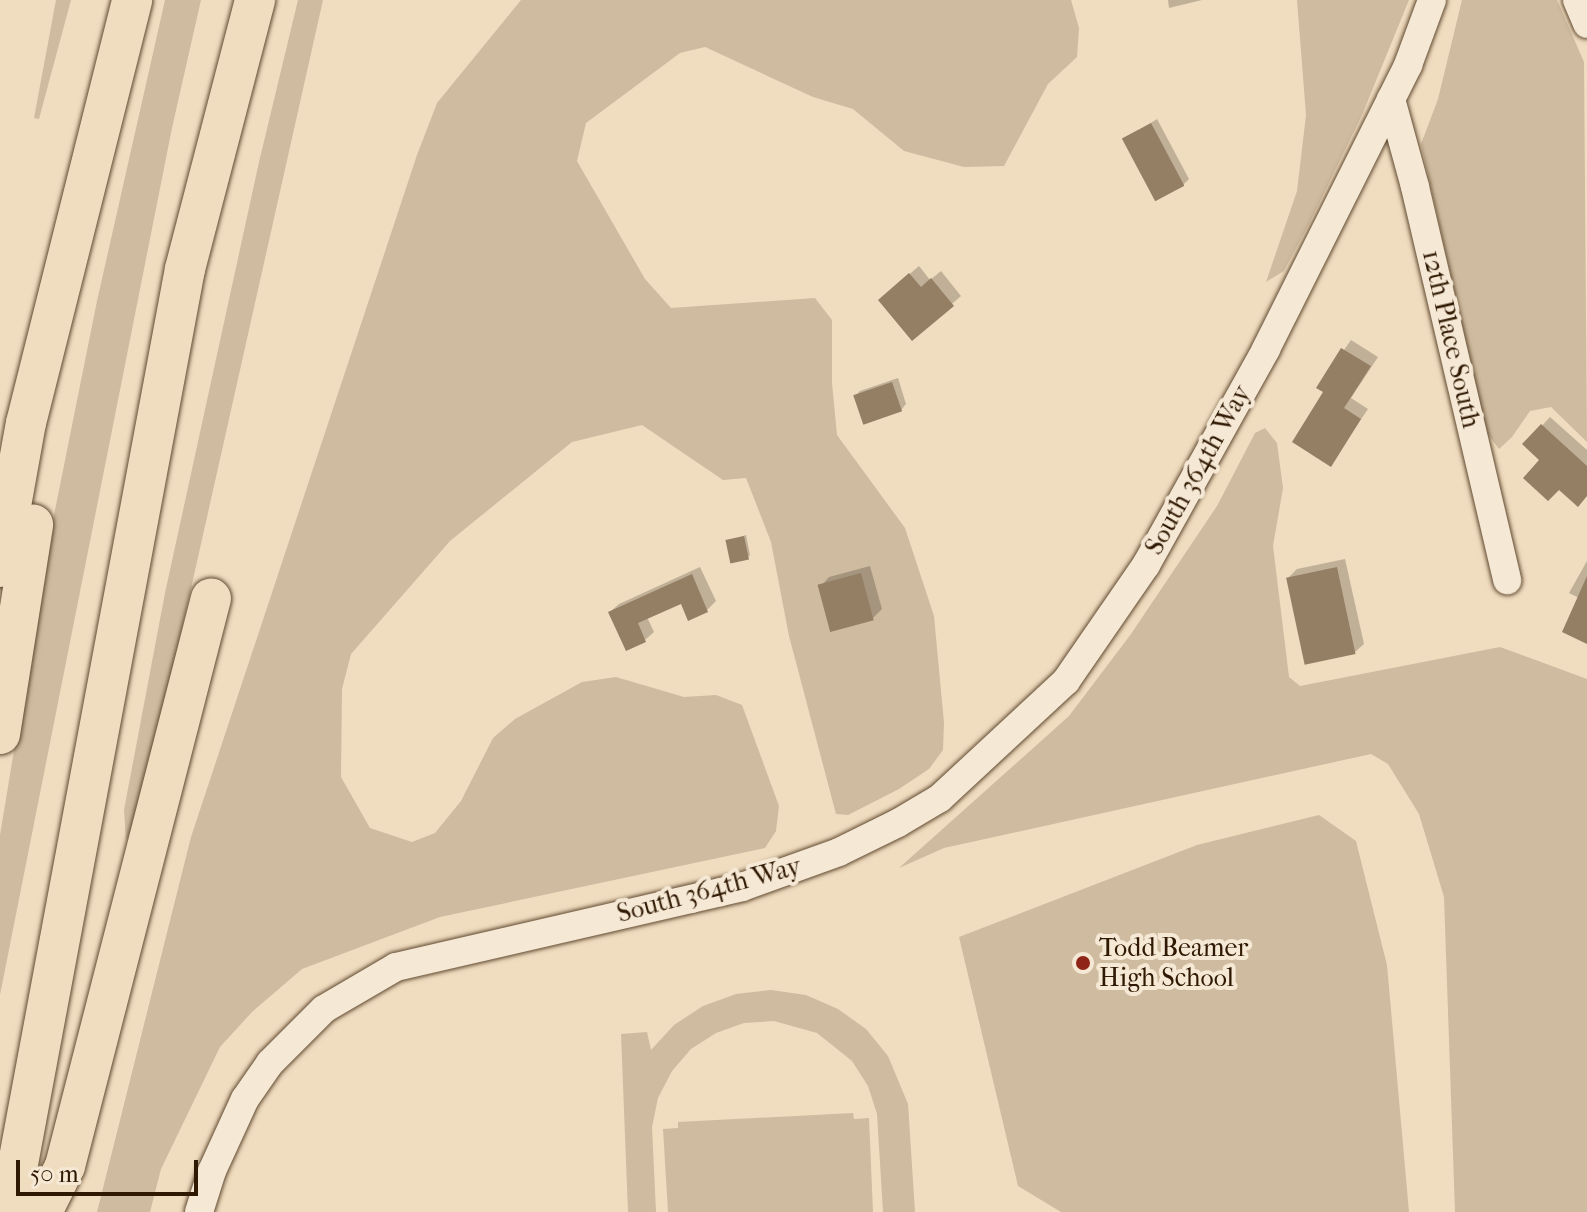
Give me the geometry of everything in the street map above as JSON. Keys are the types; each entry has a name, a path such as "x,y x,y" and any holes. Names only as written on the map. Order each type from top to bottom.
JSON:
{"highway":[{"path":"0,567 21,447 132,0"},
{"path":"9,1212 185,269 255,0"},
{"path":"0,734 36,511 21,447"},
{"path":"42,1212 65,1166 211,598"},
{"path":"0,1178 37,1050"}],"street":[{"name":"South 364th Way","path":"199,1212 228,1131 270,1063 324,1009 364,984 396,967 436,955 742,887 793,870 898,823 940,798 1066,681 1146,565 1266,349 1408,65 1432,0"},
{"path":"1577,0 1587,24"},
{"name":"12th Place South","path":"1391,99 1415,187 1507,580"}],"shaded area":[{"path":"56,0 71,0 39,119 34,118"},
{"path":"165,0 201,0 172,128 0,995 0,835 48,545 97,301"},
{"path":"298,0 323,0 146,789 139,816 126,840 124,810 165,593 259,162"},
{"path":"521,0 1071,0 1079,28 1077,57 1048,84 1004,166 964,167 904,151 853,109 813,97 705,47 680,53 586,123 577,161 645,279 671,308 815,298 832,320 832,383 837,435 905,528 934,616 944,723 943,750 929,769 899,789 848,815 836,814 789,636 771,542 746,478 723,480 642,425 572,442 450,541 351,654 342,689 341,777 370,828 412,842 435,833 461,801 493,738 515,719 582,682 616,677 684,697 716,695 742,705 779,806 776,831 765,848 440,917 302,969 252,1012 220,1047 161,1169 150,1212 97,1212 191,837 417,155 437,103"},
{"path":"1297,0 1409,0 1362,115 1309,224 1284,271 1266,282 1297,191 1306,115"},
{"path":"1462,0 1557,0 1584,62 1587,442 1551,407 1530,411 1512,437 1499,449 1487,433 1421,144 1438,99"},
{"path":"1265,428 1277,443 1283,488 1273,546 1289,677 1300,686 1500,647 1587,679 1587,1212 1455,1212 1444,897 1419,814 1388,764 1371,754 944,848 899,868 1069,716 1131,634 1217,506 1255,433"},
{"path":"1319,815 1356,841 1387,965 1409,1212 1061,1212 1018,1186 959,937 1197,845"},
{"path":"771,990 806,995 838,1009 866,1029 888,1056 908,1104 915,1212 883,1212 877,1114 868,1086 852,1061 817,1033 774,1021 744,1023 716,1033 691,1049 672,1071 658,1098 652,1127 656,1212 628,1212 621,1034 647,1032 651,1050 674,1025 703,1006 736,994"},
{"path":"853,1113 854,1119 869,1118 873,1212 668,1212 663,1129 678,1128 678,1122"}],"building":[{"path":"1151,123 1184,186 1155,201 1122,138"},
{"path":"909,273 921,287 931,278 954,306 912,341 878,300"},
{"path":"1341,348 1371,366 1344,408 1361,419 1331,467 1292,442 1323,392 1316,388"},
{"path":"892,382 902,411 863,425 853,395"},
{"path":"1541,424 1587,466 1587,496 1578,507 1559,490 1548,501 1523,478 1539,460 1522,444"},
{"path":"744,536 749,559 730,563 725,540"},
{"path":"1337,567 1356,654 1305,665 1286,578"},
{"path":"861,573 874,620 830,632 818,585"},
{"path":"692,574 708,612 688,621 681,604 638,623 646,642 626,651 608,612"},
{"path":"1587,576 1587,644 1562,632"}],"place":[{"name":"Todd Beamer High School","path":"1083,963"}]}
